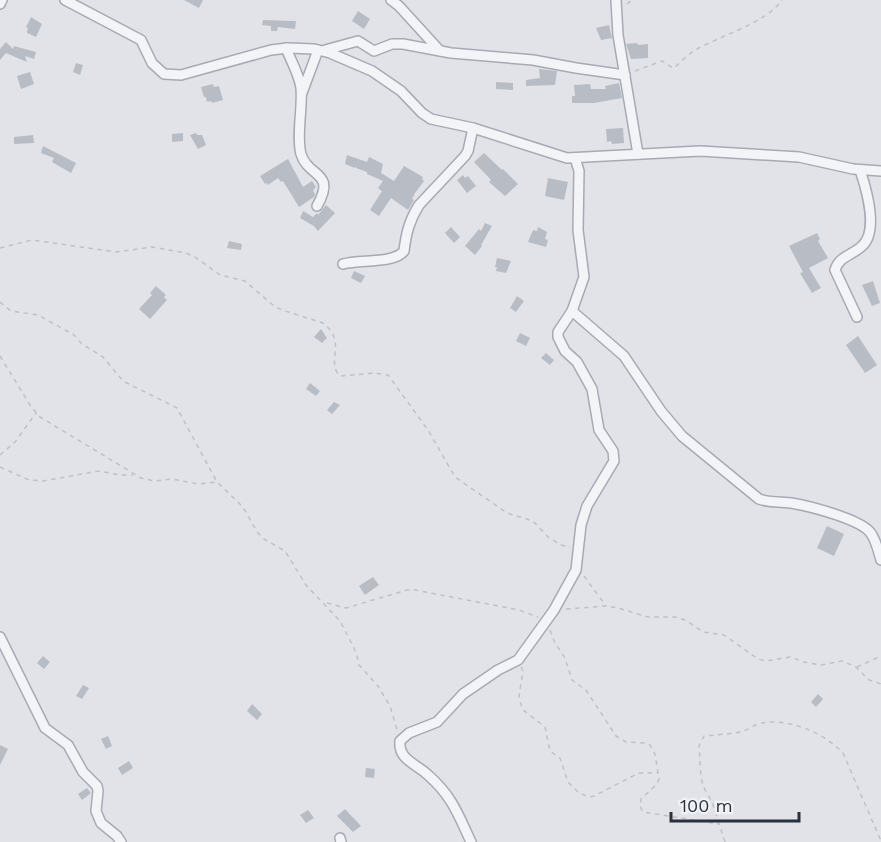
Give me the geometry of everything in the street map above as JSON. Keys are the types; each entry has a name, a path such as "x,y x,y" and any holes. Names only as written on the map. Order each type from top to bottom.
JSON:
{"street":[{"path":"64,0 141,40 152,63 164,74 181,75 286,48 320,50 358,41 374,51 397,44 440,51 523,58 625,75"},
{"path":"391,0 440,51"},
{"path":"616,0 618,34 638,154"},
{"path":"286,48 298,76 301,96 301,155 321,178 325,187 317,206"},
{"path":"301,96 320,50"},
{"path":"320,50 372,71 401,91 431,119 473,128 556,155 575,158 700,151 769,154 799,157 860,170 881,171"},
{"path":"343,264 391,259 404,252 408,225 414,213 465,156 473,128"},
{"path":"471,842 448,795 424,771 404,758 399,749 400,741 409,733 436,722 463,694 498,670 518,660 554,610 577,568 582,525 587,506 614,461 613,451 599,430 592,389 577,362 565,351 558,337 558,332 572,311 585,272 578,230 580,177 575,158"},
{"path":"858,317 835,270 839,261 862,247 870,231 868,198 860,170"},
{"path":"572,311 624,356 661,411 682,436 759,499 767,502 793,503 827,512 868,529 873,536 881,560"},
{"path":"0,637 45,728 68,745 83,772 97,786 96,811 101,823 121,842"}],"path":[{"path":"625,75 659,62 666,62 673,68 696,49 742,28 777,7 783,0"},
{"path":"0,248 32,240 116,252 152,248 186,253 220,275 245,280 274,306 329,327 335,336 334,368 340,376 375,373 388,375 428,430 455,477 507,513 532,521 561,545 579,550"},
{"path":"0,302 11,311 38,315 74,335 82,344 103,357 123,381 177,408 217,482 243,507 257,532 264,539 285,551 306,585 340,621 356,652 358,665 378,686 390,706 400,741"},
{"path":"0,356 36,413 141,478 172,479 198,484 217,482"},
{"path":"0,455 15,442 36,413"},
{"path":"0,467 29,480 43,481 99,471 120,475 135,474"},
{"path":"577,568 607,606"},
{"path":"324,603 346,608 407,590 415,590 519,610 547,620 555,643 565,658 572,680 586,690 621,740 650,745 655,754 659,773 657,784 642,799 640,806 643,812 719,824"},
{"path":"554,610 607,606 648,617 675,617 685,620 703,632 724,635 752,656 766,661 790,657 821,665 842,661 856,667 869,680 881,684"},
{"path":"856,667 881,656"},
{"path":"518,660 523,671 519,696 522,709 545,727 550,751 560,758 568,782 579,793 594,796 639,773 659,773"},
{"path":"724,842 712,802 703,786 699,746 704,736 743,732 760,723 800,726 836,745 843,753 881,841"}],"building":[{"path":"184,0 203,0 199,8"},
{"path":"358,11 370,19 364,29 352,21"},
{"path":"31,17 42,24 36,37 27,33 28,28 26,27"},
{"path":"263,20 296,21 295,29 278,27 277,31 271,31 271,26 262,25"},
{"path":"609,25 612,38 601,40 596,28"},
{"path":"6,42 13,49 14,46 36,52 34,59 25,56 27,62 6,53 0,60 0,49"},
{"path":"637,43 638,45 648,44 648,58 631,59 626,44"},
{"path":"76,63 83,65 80,75 73,72"},
{"path":"539,69 557,71 555,85 526,86 526,80 540,78"},
{"path":"30,72 34,84 21,89 17,76"},
{"path":"496,82 513,83 513,90 496,89"},
{"path":"619,83 622,98 594,103 572,103 572,96 575,96 574,85 590,84 591,89 606,89 605,86"},
{"path":"213,84 214,87 219,86 223,100 212,103 207,102 201,87"},
{"path":"623,128 624,143 607,142 606,129"},
{"path":"183,133 183,141 172,142 172,134"},
{"path":"196,133 202,135 206,145 198,149 190,135"},
{"path":"33,135 34,143 14,144 14,137"},
{"path":"43,146 76,163 71,173 52,162 54,158 41,153"},
{"path":"484,153 518,184 505,196 489,182 491,180 474,162"},
{"path":"347,155 367,162 369,157 383,164 381,173 394,181 404,166 423,177 424,181 415,193 408,210 391,198 379,216 370,210 382,191 378,188 383,181 356,168 357,166 355,168 345,164"},
{"path":"288,159 303,187 312,181 316,187 313,190 314,197 299,207 283,181 281,182 278,178 268,185 260,176"},
{"path":"463,175 465,178 468,176 476,186 467,193 457,180"},
{"path":"548,178 568,182 564,200 545,196"},
{"path":"326,205 335,213 318,231 300,218 303,211 313,217 317,213 318,215"},
{"path":"485,223 492,226 475,255 465,246 479,229 481,231"},
{"path":"451,227 460,237 454,243 445,233"},
{"path":"538,227 547,232 546,247 528,242 533,230 537,231"},
{"path":"817,233 820,239 818,241 828,258 809,268 821,288 812,293 800,273 803,272 789,246"},
{"path":"229,241 242,244 241,250 227,248"},
{"path":"497,258 511,261 506,273 496,271"},
{"path":"354,271 365,276 361,283 351,278"},
{"path":"873,281 880,303 872,306 862,285"},
{"path":"156,286 166,295 164,297 167,300 150,319 139,309 152,295 150,293"},
{"path":"517,296 524,301 516,312 510,308"},
{"path":"321,329 327,338 322,343 314,337"},
{"path":"520,333 530,338 526,346 516,341"},
{"path":"858,336 877,365 865,373 846,345"},
{"path":"546,353 554,360 550,365 541,358"},
{"path":"310,383 320,391 316,396 306,389"},
{"path":"334,402 340,405 332,414 327,410"},
{"path":"827,526 844,534 834,556 817,548"},
{"path":"373,577 379,585 365,595 359,586"},
{"path":"43,656 50,662 44,669 37,663"},
{"path":"83,685 89,688 82,699 76,696"},
{"path":"818,694 823,699 816,707 811,702"},
{"path":"252,704 262,714 257,720 247,711"},
{"path":"108,736 112,746 106,749 101,739"},
{"path":"0,745 8,749 0,765"},
{"path":"129,761 133,768 122,775 118,768"},
{"path":"366,768 375,769 374,778 365,777"},
{"path":"87,788 91,793 82,800 78,794"},
{"path":"345,809 361,826 353,832 337,816"},
{"path":"308,810 314,818 306,823 300,815"}]}
